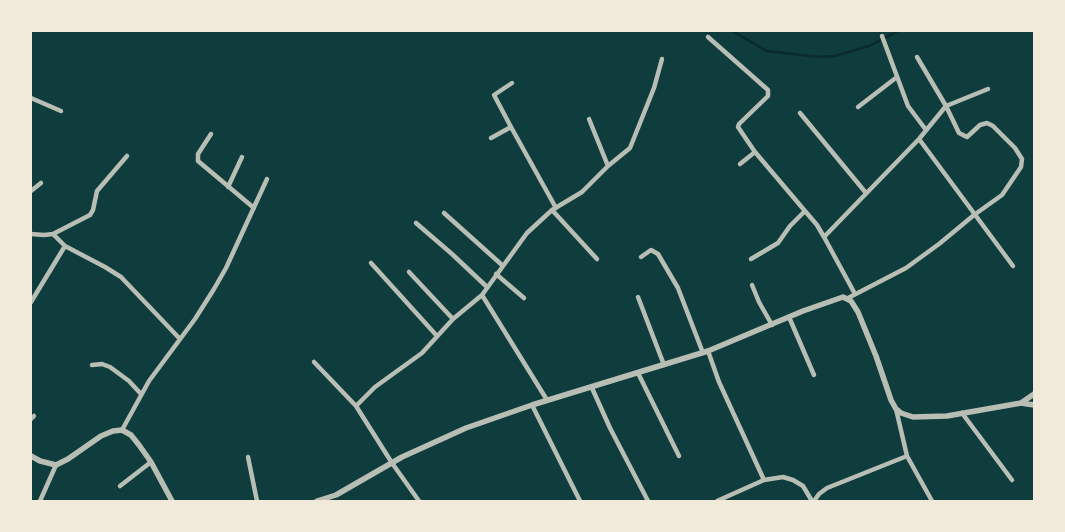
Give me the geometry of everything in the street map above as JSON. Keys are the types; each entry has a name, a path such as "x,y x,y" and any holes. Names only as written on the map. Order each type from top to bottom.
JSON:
{"street":[{"path":"882,36 908,106 926,130"},
{"path":"708,37 768,90 768,96 738,127 755,152 817,225 855,294"},
{"path":"317,501 331,499 392,463 466,428 547,400 592,388 706,352 789,317 840,298 848,298 906,268 939,244 1002,195 1021,168 1022,159 1008,140 987,123 980,125 967,137 959,133 946,106 917,57"},
{"path":"356,406 375,387 422,353 453,318 482,295 527,233 554,209 582,192 608,166 630,148 654,88 662,59"},
{"path":"858,107 897,77"},
{"path":"512,83 494,95 554,209 597,259"},
{"path":"824,237 919,139 946,106 988,89"},
{"path":"31,98 61,111"},
{"path":"800,113 866,193"},
{"path":"588,119 608,166"},
{"path":"491,138 511,127"},
{"path":"211,134 198,154 198,160 254,208"},
{"path":"919,139 1013,266"},
{"path":"740,164 755,152"},
{"path":"31,234 53,234 90,215 97,191 127,156"},
{"path":"228,187 242,156"},
{"path":"122,430 141,394 214,289 226,268 267,179"},
{"path":"31,190 41,183"},
{"path":"751,259 778,243 790,226 805,211"},
{"path":"444,213 502,265"},
{"path":"416,223 487,287"},
{"path":"53,234 65,246 121,277 180,339"},
{"path":"31,302 65,246"},
{"path":"641,257 652,250 658,254 678,288 700,346 706,352 764,480"},
{"path":"371,263 437,336"},
{"path":"409,272 453,318"},
{"path":"496,274 524,298"},
{"path":"752,285 772,325"},
{"path":"482,295 547,400"},
{"path":"638,297 664,365"},
{"path":"848,298 854,304 865,328 896,409 907,456 932,501"},
{"path":"789,317 814,375"},
{"path":"314,362 356,406 392,463 419,501"},
{"path":"92,365 102,364 110,367 129,381 141,394"},
{"path":"638,373 679,456"},
{"path":"592,388 610,428 648,501"},
{"path":"1021,403 1034,394"},
{"path":"896,409 913,418 947,416 1021,403 1034,405"},
{"path":"532,405 580,501"},
{"path":"962,413 1012,480"},
{"path":"31,456 40,461 56,464 68,459 101,436 112,431 122,430 131,435 151,462 172,501"},
{"path":"717,501 764,480 783,477 803,486 813,501 827,488 907,456"},
{"path":"248,457 257,501"},
{"path":"120,486 151,462"},
{"path":"40,501 56,464"}],"waterway":[{"path":"732,31 767,51 818,57 835,56 869,46 898,31"}]}
